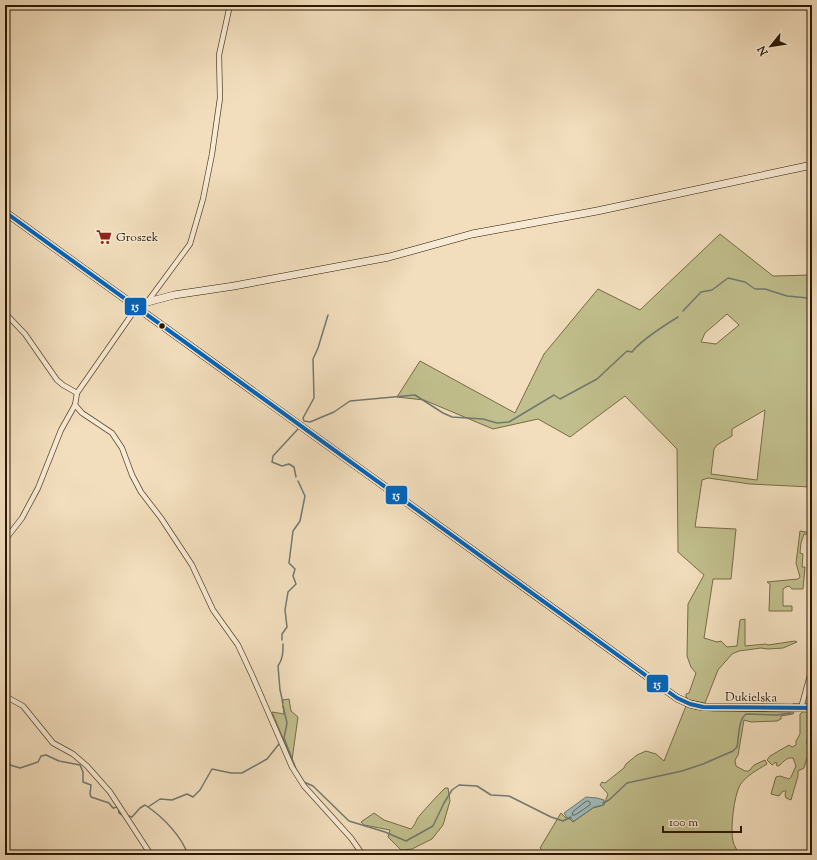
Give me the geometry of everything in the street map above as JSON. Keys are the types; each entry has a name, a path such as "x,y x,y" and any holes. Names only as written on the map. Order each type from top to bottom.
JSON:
{"main road":[{"path":"5,212 138,307 140,304 148,301 174,295 234,286 389,257 478,232 597,211 812,165"},
{"name":"Dukielska","path":"138,307 678,698 690,704 703,707 812,708"}],"street":[{"path":"148,301 190,244 203,199 212,154 220,98 219,55 230,5"},
{"path":"5,540 22,518 38,488 61,430 75,405 77,393 138,307"},
{"path":"5,313 25,334 57,380 77,393"},
{"path":"75,405 82,413 112,433 122,448 132,475 141,492 161,518 192,565 213,610 238,645 292,767 304,786 351,838 363,855"},
{"path":"801,708 812,668"},
{"path":"5,696 23,706 53,743 73,754 87,766 110,792 151,855"}],"shaded area":[{"path":"720,234 773,276 812,275 811,487 750,484 708,478 702,480 695,527 736,529 731,579 713,579 704,638 717,642 721,641 727,647 737,646 740,620 745,619 745,646 797,642 783,648 761,648 739,651 732,654 718,670 705,703 689,700 686,697 686,694 689,693 696,673 691,667 687,656 688,604 704,575 678,552 677,449 625,396 570,437 538,419 493,429 424,400 397,397 420,361 515,413 544,354 598,289 640,310","holes":["727,314 739,325 716,344 701,342 705,333","765,410 757,480 711,474 714,449 717,445 732,436 732,429"]},
{"path":"800,531 812,533 812,535 804,534 801,543 800,553 803,554 802,567 805,567 803,589 792,589 789,586 783,589 783,606 792,606 792,611 769,611 770,584 767,582 798,579 800,577 796,563"},
{"path":"289,699 291,711 298,717 292,760 272,712 284,714 282,700"},
{"path":"686,706 695,709 714,711 794,712 793,714 781,716 781,719 777,721 751,722 744,720 738,755 735,760 736,766 745,771 749,771 754,765 765,760 767,764 745,779 738,790 733,813 732,836 734,845 740,855 547,855 540,848 561,813 573,822 593,808 604,805 608,794 600,785 602,782 605,783 624,768 626,764 637,755 646,751 656,754 664,761"},
{"path":"802,712 812,712 812,740 807,740 807,744 812,745 812,747 804,768 798,771 791,800 786,798 786,791 783,791 779,796 771,794 776,777 780,776 789,779 791,777 796,766 793,758 787,759 779,766 777,766 776,762 772,765 767,760 770,756 789,745 792,747 796,745 796,741 800,734 800,714"},
{"path":"445,788 448,788 450,801 443,825 432,839 412,849 401,850 388,837 390,830 364,825 361,822 374,813 384,820 411,829 419,817"}],"water":[{"path":"586,797 604,800 603,805 594,807 574,821 567,818 564,813"}],"waterway":[{"path":"683,311 701,292 712,290 728,278 745,282 755,289 765,289 787,296 808,298 812,291"},
{"path":"328,315 313,359 314,398 303,418 304,421 310,422 334,412 350,401 415,395 452,417 483,419 497,423 509,422 554,395 560,399 597,379 627,351 632,352 660,328 678,317"},
{"path":"296,477 294,467 289,464 282,466 272,462 273,456 298,429"},
{"path":"282,640 282,634 287,627 285,610 288,592 296,584 293,576 295,569 289,563 293,531 300,521 305,496 298,481"},
{"path":"283,644 282,658 278,666 280,690 283,703"},
{"path":"793,704 800,704"},
{"path":"804,704 812,704"},
{"path":"283,706 287,723 284,738 296,769 304,782 313,786 349,821 385,832 406,841 433,826 452,790 459,785 477,786 491,795 509,796 551,817 563,821 571,817"},
{"path":"603,803 609,800 627,783 682,771 733,751 737,747 740,724 746,714 777,715 791,713"},
{"path":"129,816 132,817 140,808 145,805 148,807 160,799 172,800 187,794 193,797 200,790 212,769 231,773 242,773 267,759 279,744"},
{"path":"5,755 7,755 10,765 20,768 38,762 41,756 46,755 59,761 80,765 83,772 83,782 91,785 91,797 109,803 113,808 118,807 119,813 124,816"},
{"path":"148,807 172,828 188,855"}],"transit line":[{"name":"15","path":"5,212 677,698 690,704 703,707 812,708"}],"place":[{"name":"Groszek","path":"104,237"}]}
